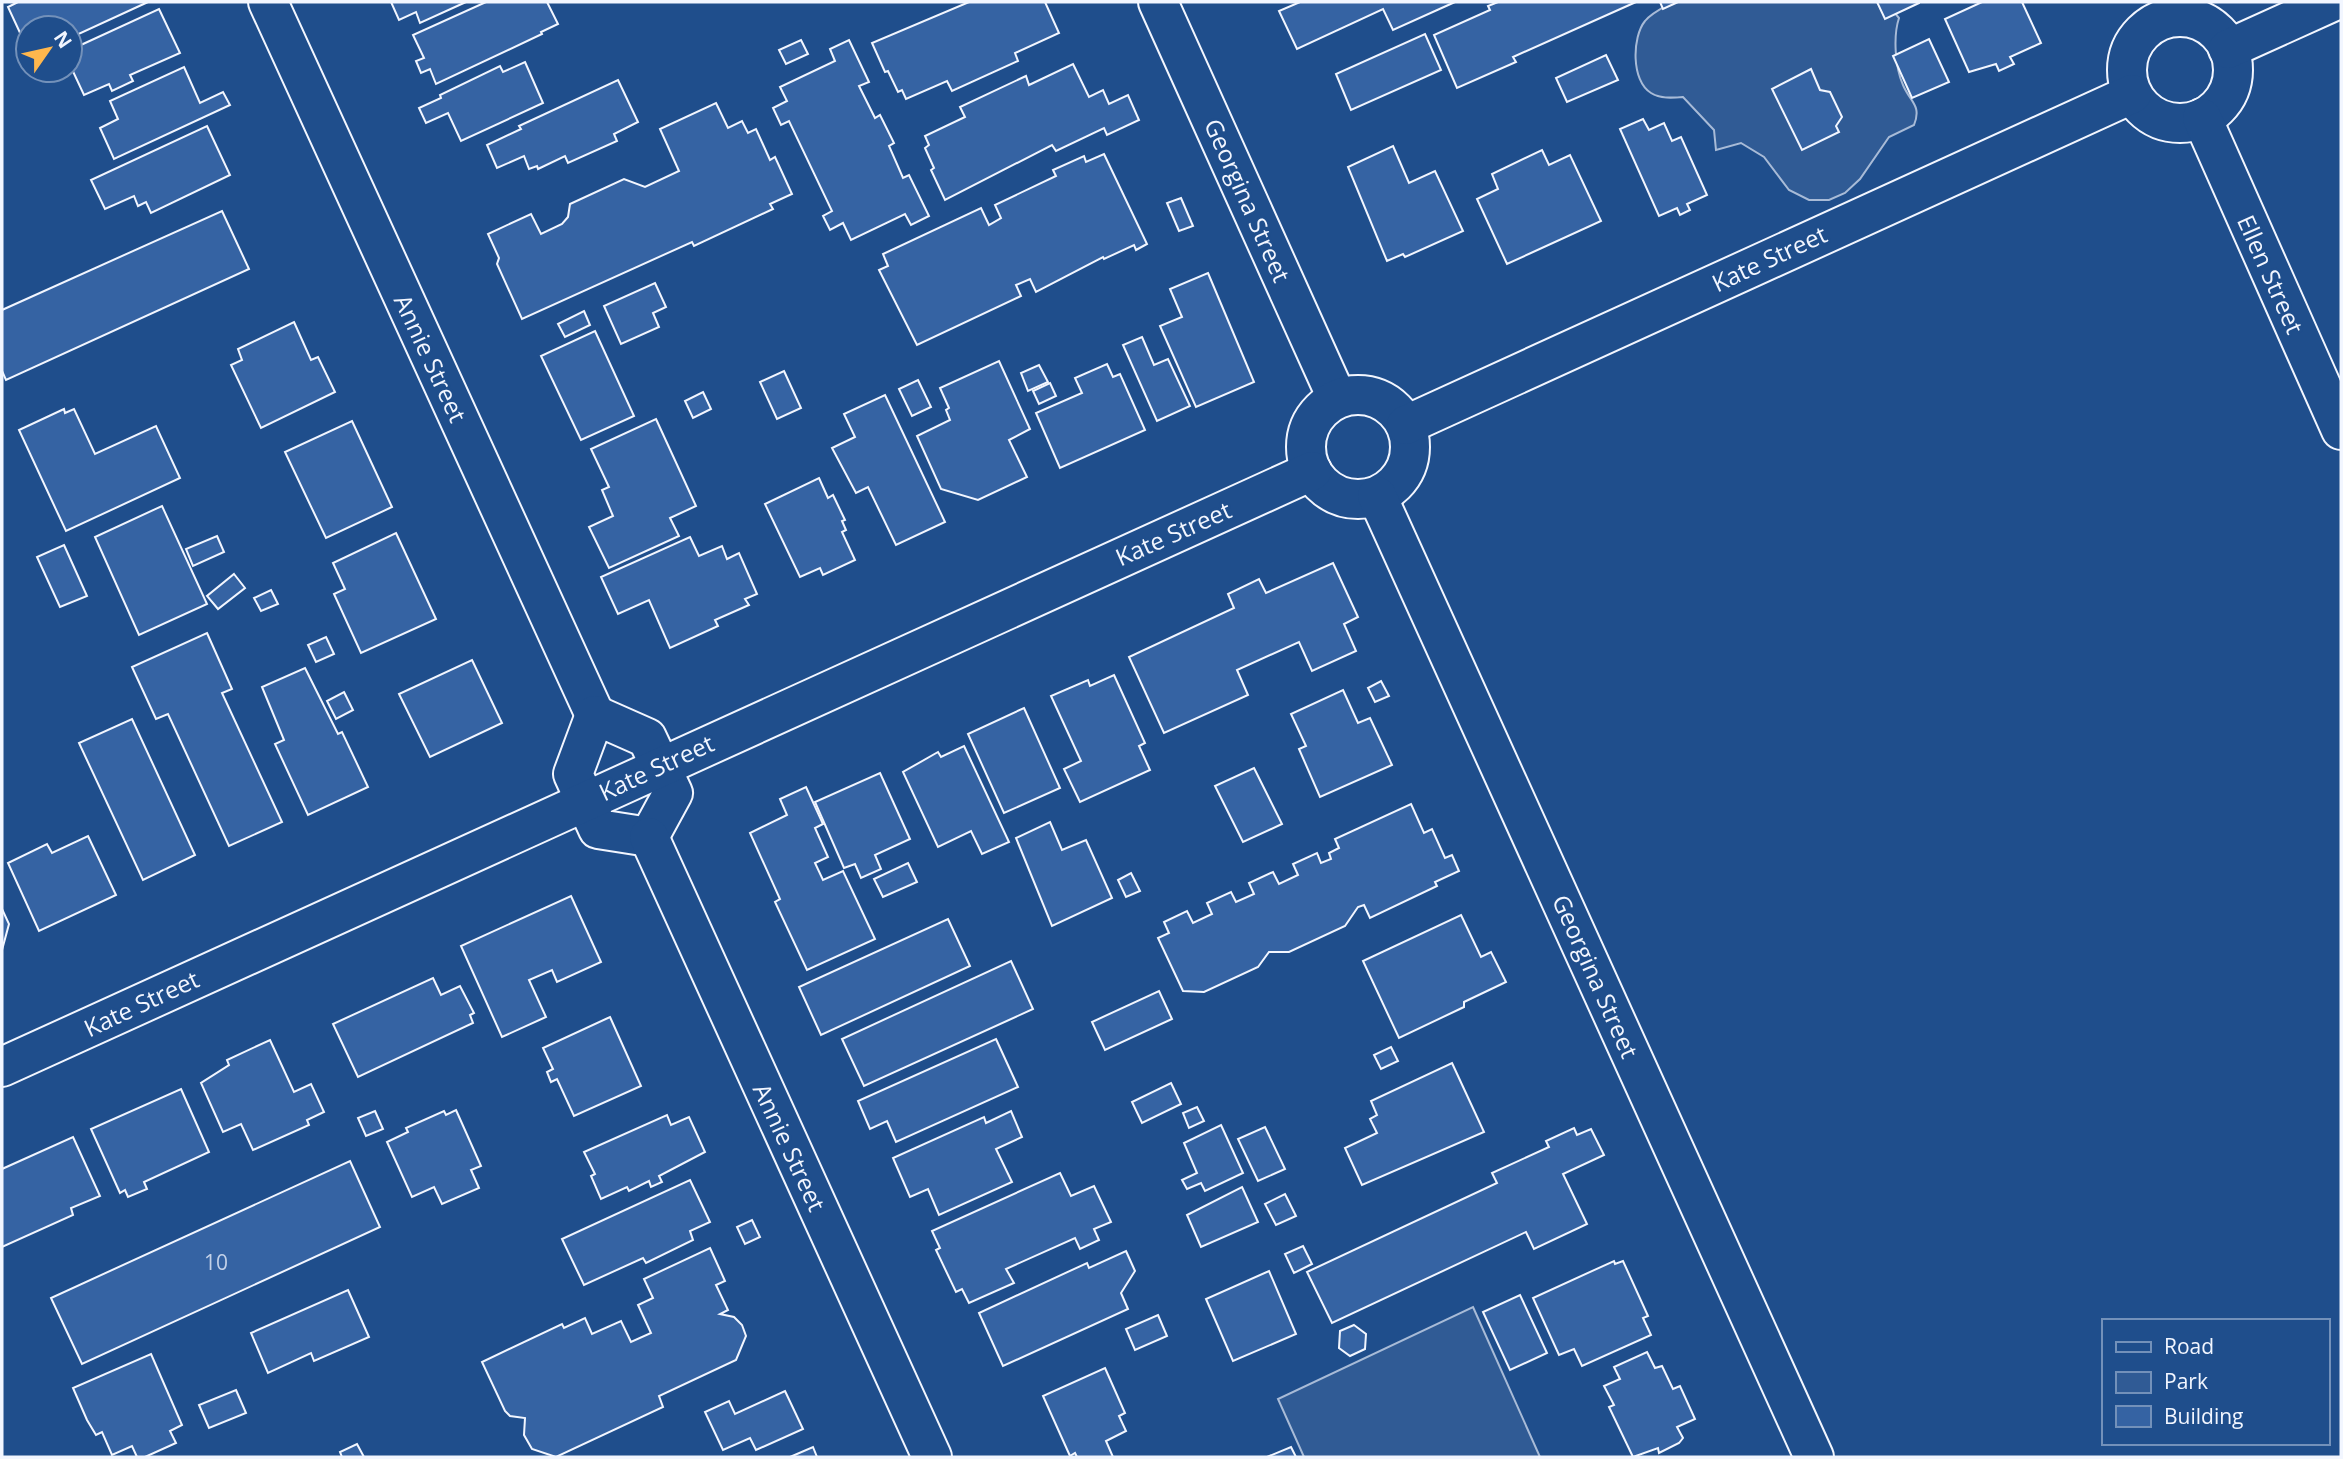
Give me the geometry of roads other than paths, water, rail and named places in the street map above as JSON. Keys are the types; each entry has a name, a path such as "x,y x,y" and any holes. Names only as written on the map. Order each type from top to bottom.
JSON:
{"street":[{"name":"Annie Street","path":"268,2 594,715"},
{"name":"Georgina Street","path":"1158,2 1337,398"},
{"path":"2228,48 2332,2"},
{"path":"2153,12 2190,18 2206,24 2219,34 2228,48 2233,64 2232,81 2221,103 2202,118 2187,123 2170,122 2155,117 2132,94 2127,61 2153,12"},
{"name":"Kate Street","path":"1406,425 2132,94"},
{"name":"Ellen Street","path":"2202,118 2341,430"},
{"path":"1369,395 1397,412 1406,425 1411,442 1406,466 1392,487 1377,496 1363,499 1333,493 1321,484 1312,471 1306,455 1306,437 1312,421 1322,408 1337,398 1369,395"},
{"name":"Kate Street","path":"2,1067 1312,471"},
{"name":"Georgina Street","path":"1377,496 1815,1457"},
{"path":"594,715 647,738 673,793 649,837 598,829 573,774 594,715"},
{"name":"Annie Street","path":"649,837 932,1457"}]}
